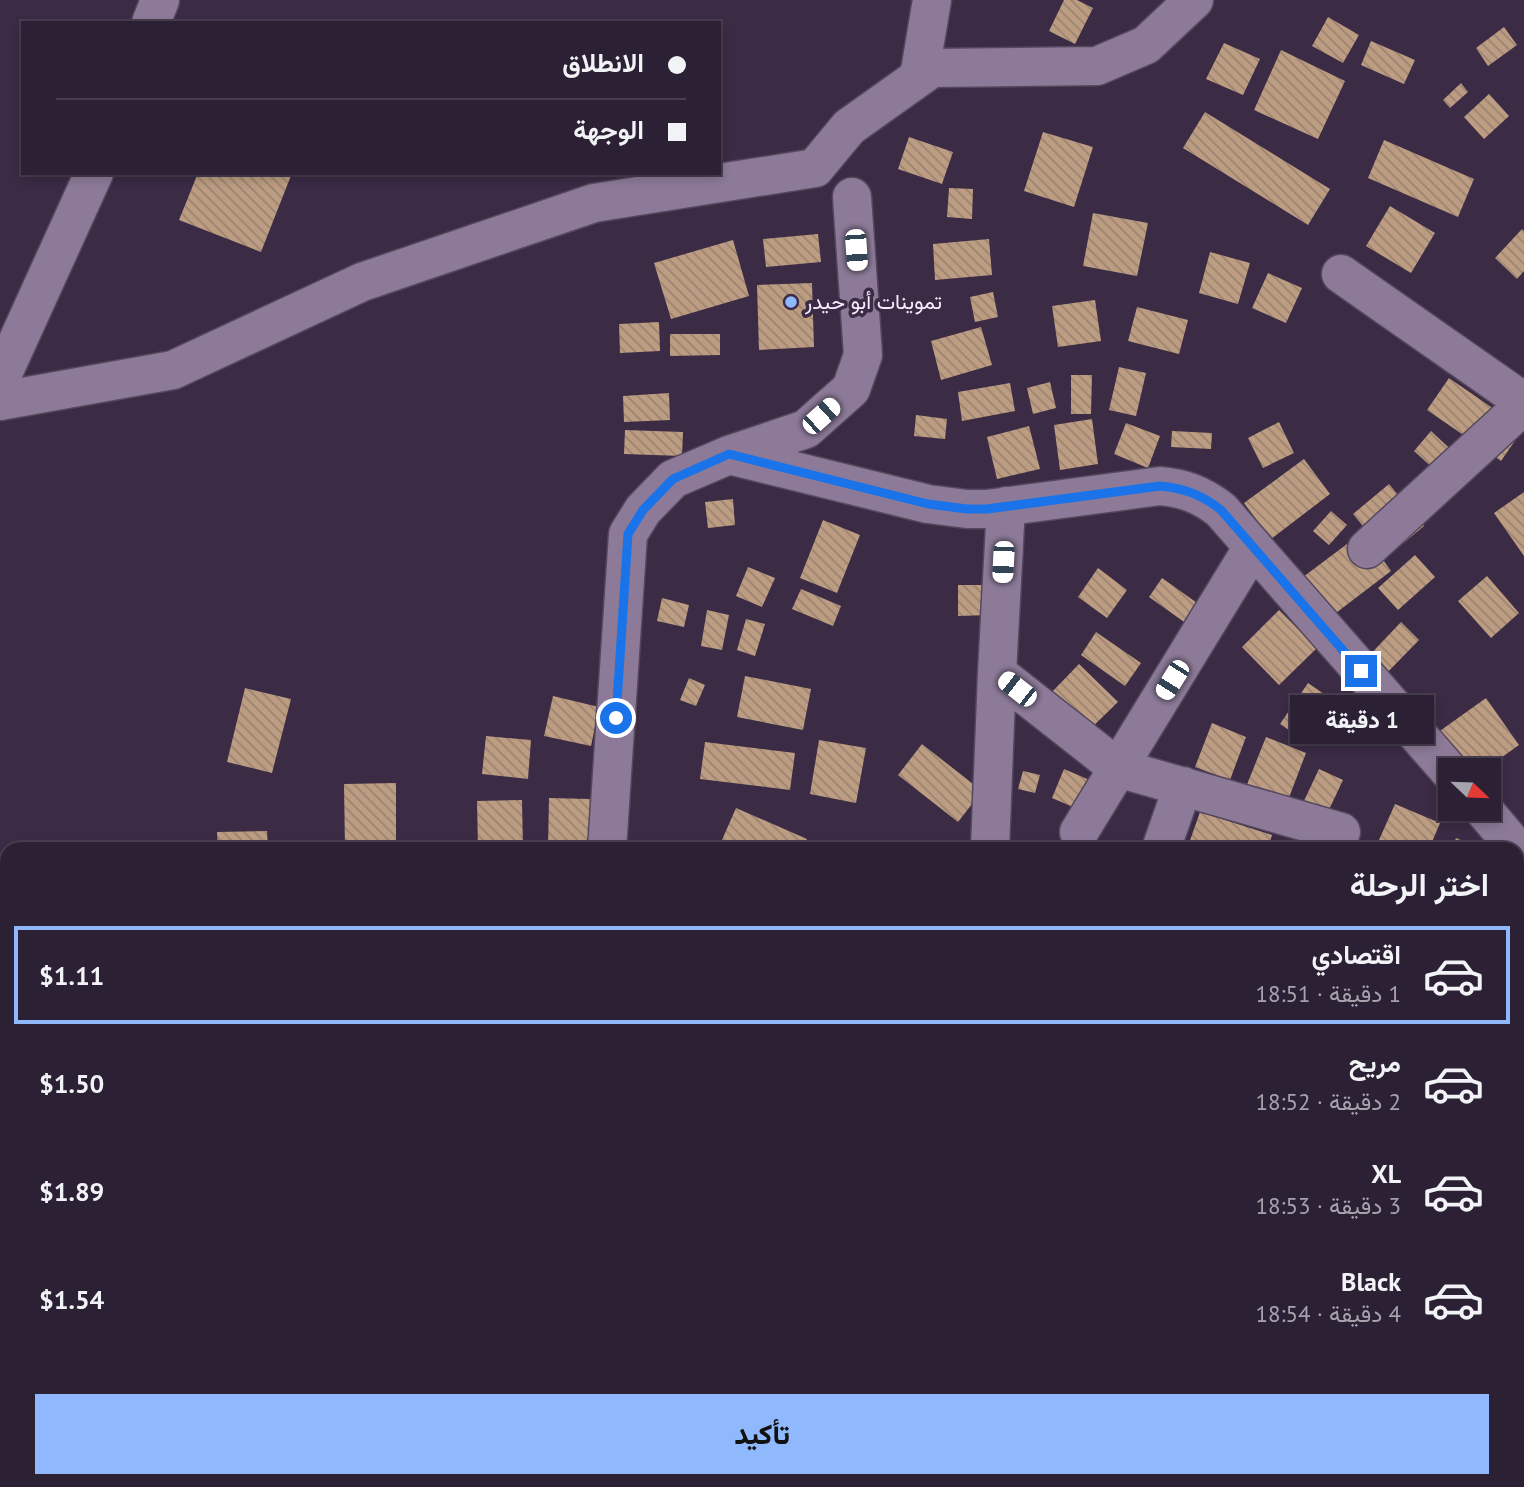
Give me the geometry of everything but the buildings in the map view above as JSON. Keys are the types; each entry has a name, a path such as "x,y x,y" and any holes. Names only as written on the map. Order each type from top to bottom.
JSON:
{"street":[{"path":"919,77 932,0"},
{"path":"0,401 173,370 362,282 594,203 815,168 849,127 932,68 1097,66 1146,45 1195,0"},
{"path":"0,380 93,175"},
{"path":"607,842 628,534 643,510 673,479 729,454 806,429 851,389 863,355 852,197"},
{"path":"1341,274 1524,403 1367,549"},
{"path":"729,454 948,508 987,509 1143,487 1176,487 1193,492 1208,499 1221,510 1438,758"},
{"path":"990,842 1006,506"},
{"path":"1079,832 1253,547"},
{"path":"997,673 1118,768 1341,832"},
{"path":"1163,842 1183,786"},
{"path":"1493,821 1511,842"}],"place":[{"name":"تموينات أبو حيدر","path":"791,302"}],"route":[{"path":"616,718 628,534 643,510 673,479 729,454 948,508 987,509 1143,487 1176,487 1193,492 1208,499 1221,510 1361,671"}]}
